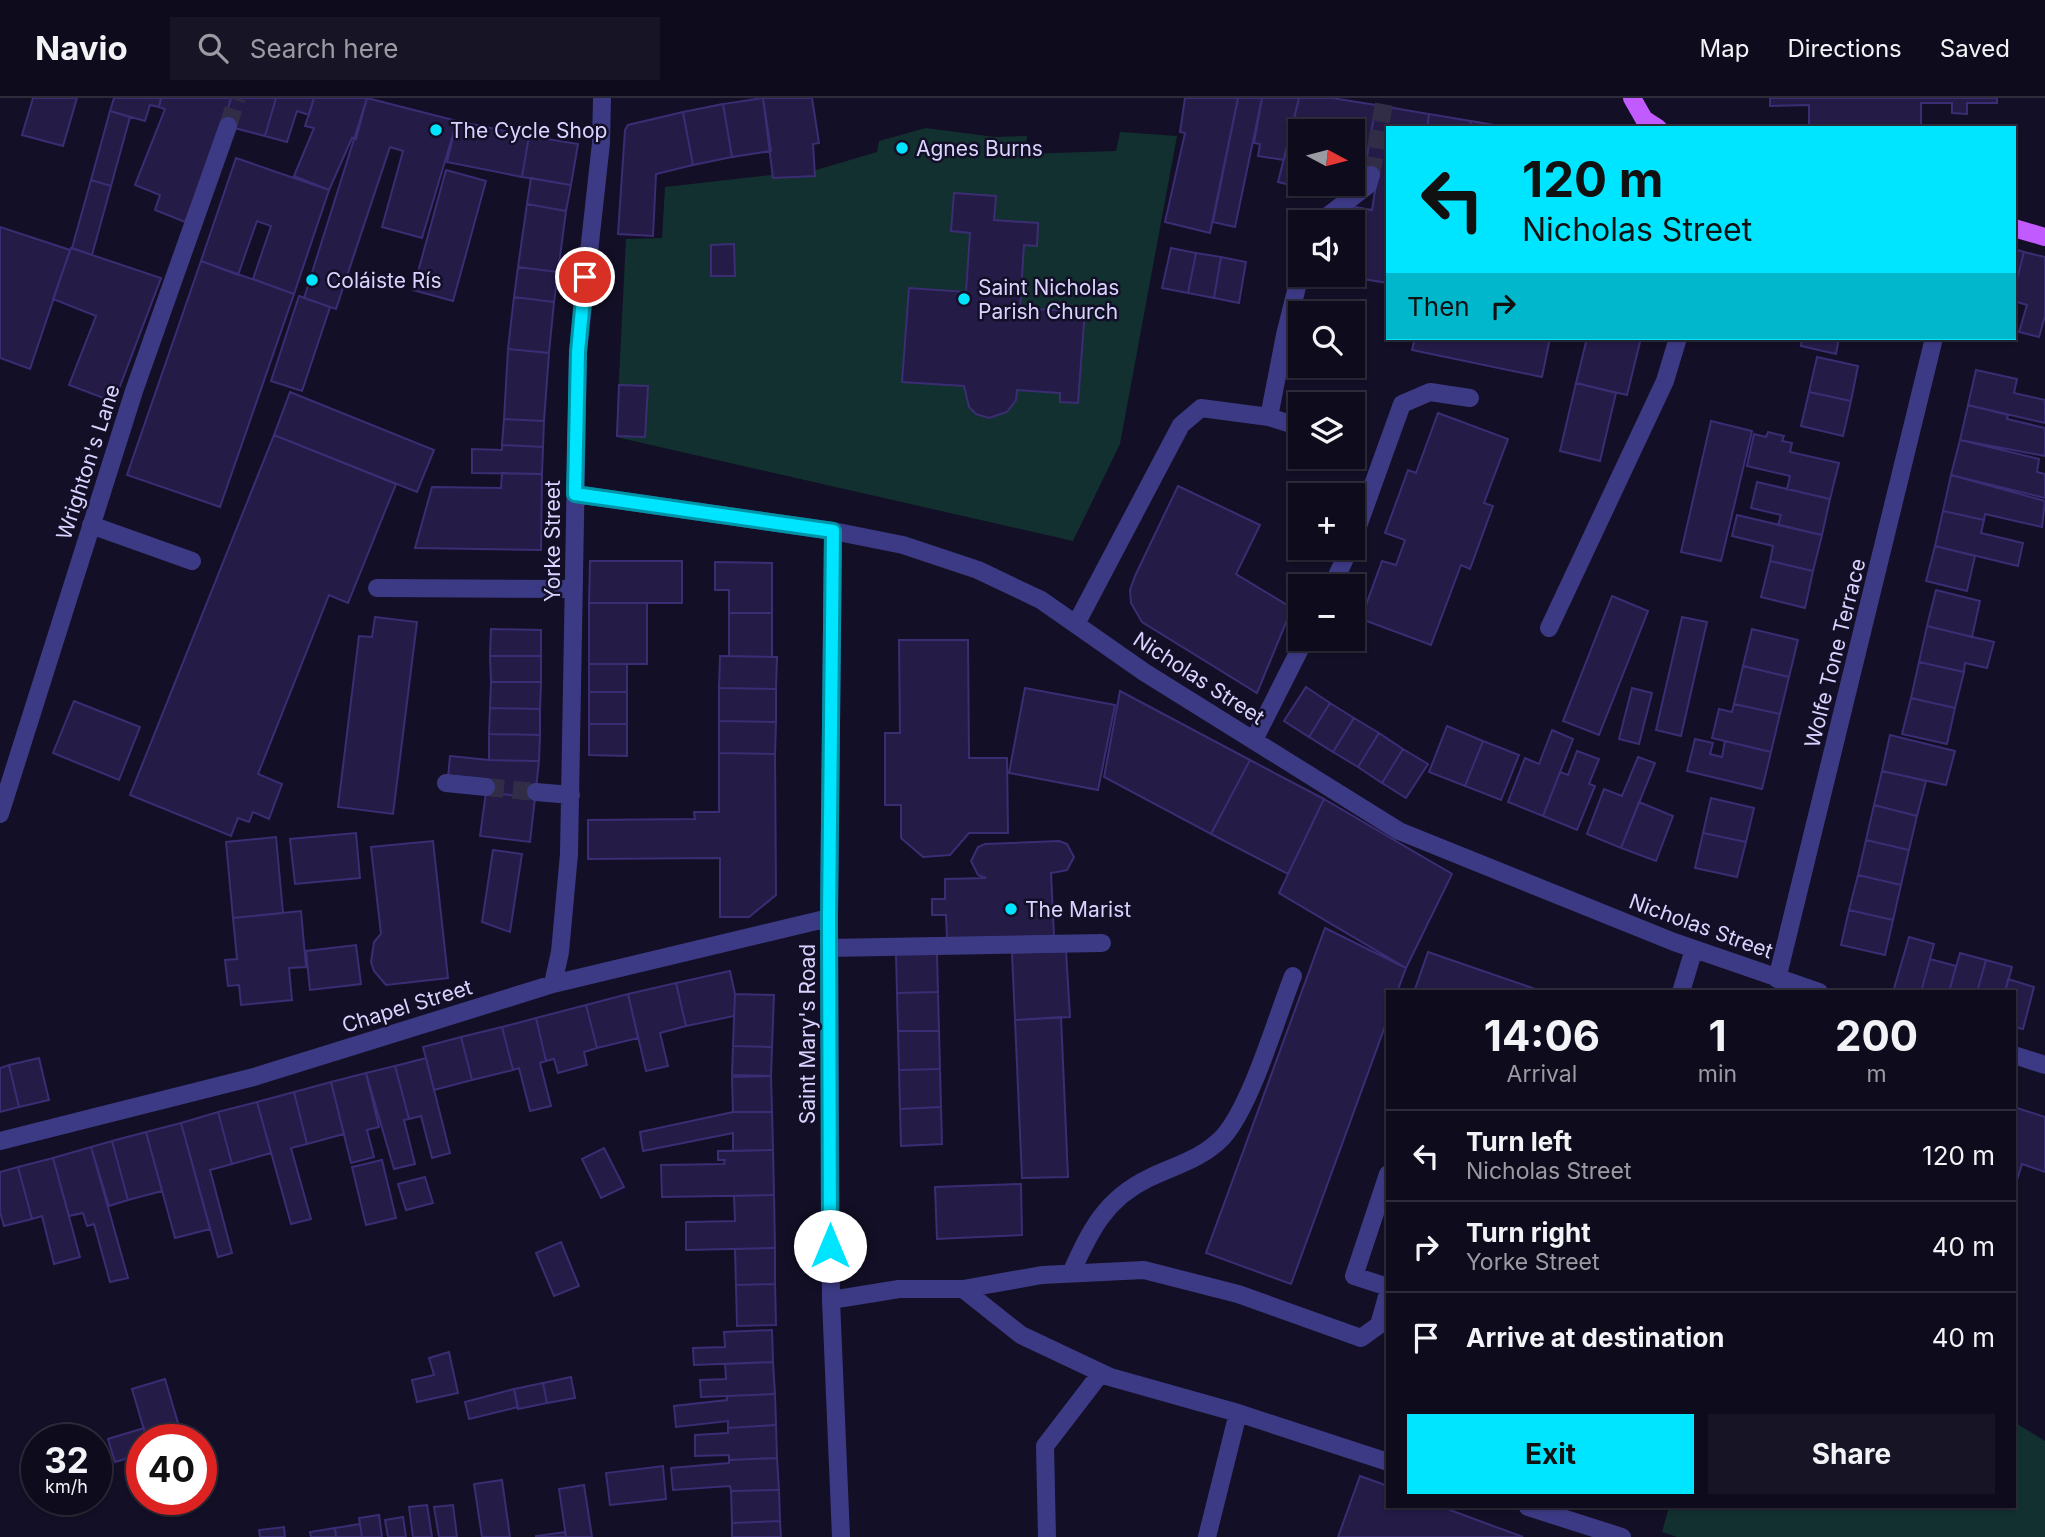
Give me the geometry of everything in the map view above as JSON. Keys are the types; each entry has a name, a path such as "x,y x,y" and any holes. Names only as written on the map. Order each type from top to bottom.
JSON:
{"main road":[{"path":"1632,98 1644,119 1655,126"},
{"path":"2016,229 2045,237"}],"street":[{"name":"Yorke Street","path":"553,984 567,878 571,795 578,352 601,143 602,98"},
{"name":"Wrighton's Lane","path":"0,814 134,391 228,126"},
{"path":"1336,210 1368,185 1371,175"},
{"path":"1269,417 1297,287"},
{"path":"1549,628 1660,394 1677,340"},
{"name":"Wolfe Tone Terrace","path":"1777,979 1934,340"},
{"path":"1365,507 1402,404 1430,391 1470,398"},
{"path":"1076,624 1181,425 1201,408 1269,417 1288,423"},
{"name":"Nicholas Street","path":"575,494 833,531 903,545 978,570 1041,600 1144,672 1399,831 1694,949 1813,990"},
{"path":"91,525 192,561"},
{"name":"Saint Mary's Road","path":"833,531 829,918 831,1300 841,1537"},
{"path":"377,589 574,589"},
{"path":"1254,740 1300,651"},
{"path":"446,783 486,787"},
{"path":"536,792 571,795"},
{"name":"Chapel Street","path":"0,1142 254,1077 553,984 829,918"},
{"path":"829,948 1102,943"},
{"path":"1682,990 1694,949"},
{"path":"1071,1273 1093,1223 1121,1194 1148,1178 1202,1156 1239,1115 1293,976"},
{"path":"2016,1056 2045,1065"},
{"path":"1386,1180 1354,1276 1386,1286"},
{"path":"831,1300 899,1289 962,1289 1042,1275 1144,1270 1238,1294 1361,1338 1379,1325 1386,1300"},
{"path":"962,1289 1021,1335 1101,1373 1238,1413 1386,1461"},
{"path":"1047,1537 1045,1446 1101,1373"},
{"path":"1207,1537 1238,1413"},
{"path":"1531,1508 1622,1537"}],"green space":[{"path":"926,128 995,137 1027,136 1025,154 1116,151 1120,132 1177,136 1120,444 1073,541 616,437 626,239 662,238 665,187 816,170 877,152 879,141"},
{"path":"2016,1423 2045,1441 2045,1537 1677,1537 1662,1532 1669,1508 2016,1508"}],"building":[{"path":"33,98 77,98 63,146 22,135"},
{"path":"114,98 161,98 159,107 150,105 145,121 110,111"},
{"path":"161,98 231,98 185,222 155,210 160,195 135,185 165,109 159,107"},
{"path":"231,98 276,98 265,136 223,125"},
{"path":"276,98 314,98 309,115 297,111 287,142 265,136"},
{"path":"314,98 367,98 356,139 352,138 329,190 294,176 314,128 305,126"},
{"path":"367,98 457,121 422,238 382,227 403,151 390,147 336,309 304,298"},
{"path":"763,98 771,151 732,157 723,104"},
{"path":"763,98 812,98 819,143 813,144 815,176 773,178"},
{"path":"1185,98 1238,98 1210,233 1165,222 1185,133 1180,132"},
{"path":"1238,98 1262,98 1235,227 1213,222"},
{"path":"1262,98 1299,98 1294,119 1288,119 1288,143 1284,160 1258,156 1260,144 1254,143"},
{"path":"1299,98 1332,98 1376,105 1365,168 1365,119 1294,119"},
{"path":"1770,98 1997,98 1997,103 1967,103 1967,114 1952,113 1952,103 1921,103 1921,126 1809,126 1809,105 1770,106"},
{"path":"723,104 732,157 693,165 683,112"},
{"path":"1376,105 1429,114 1427,126 1386,126 1386,283 1365,279 1365,210 1355,210 1355,207 1372,210 1378,171 1365,168"},
{"path":"110,111 130,117 111,186 91,180"},
{"path":"683,112 693,165 656,174 653,236 618,234 625,130 628,125"},
{"path":"1429,114 1471,121 1470,126 1427,126"},
{"path":"457,121 529,136 522,177 447,162"},
{"path":"1471,121 1500,126 1470,126"},
{"path":"529,136 578,144 571,185 522,177"},
{"path":"1288,142 1288,184 1278,182"},
{"path":"236,158 329,190 294,294 253,279 271,226 257,221 238,275 201,261"},
{"path":"446,170 486,181 453,301 413,290"},
{"path":"531,178 571,185 566,211 527,204"},
{"path":"91,180 111,186 92,255 72,248"},
{"name":"Saint Nicholas Parish Church","path":"954,193 996,196 994,220 1038,223 1037,246 1024,245 1020,308 1067,311 1068,307 1085,309 1078,403 1060,402 1060,393 1017,390 1016,400 1007,412 989,418 976,414 969,407 964,386 902,382 909,288 966,292 970,233 951,231"},
{"path":"527,204 566,211 558,272 518,267"},
{"path":"0,227 70,250 30,369 0,358"},
{"path":"734,244 735,276 711,276 711,245"},
{"path":"71,248 161,278 114,402 69,385 96,316 53,299"},
{"path":"1171,248 1196,253 1188,293 1162,288"},
{"path":"2016,250 2024,252 2016,283"},
{"path":"2024,252 2045,257 2045,316 2039,337 2019,332 2027,305 2016,302 2016,283"},
{"path":"1196,253 1221,257 1214,298 1188,293"},
{"path":"1221,257 1246,262 1239,303 1214,298"},
{"path":"201,261 294,294 220,507 127,475"},
{"path":"518,267 558,272 554,302 514,297"},
{"path":"299,296 330,307 302,391 271,381"},
{"path":"514,297 554,302 549,353 508,349"},
{"path":"1414,340 1550,340 1542,377 1412,350"},
{"path":"1587,340 1641,340 1627,395 1576,383"},
{"path":"1802,340 1839,340 1836,354 1801,346"},
{"path":"508,349 549,353 544,421 504,419"},
{"path":"1817,357 1858,366 1851,401 1809,392"},
{"path":"1976,370 2017,379 2014,393 2045,400 2045,423 1968,405"},
{"path":"1576,383 1616,393 1600,461 1560,451"},
{"path":"619,385 648,386 645,437 617,436"},
{"path":"290,392 434,450 417,492 274,435"},
{"path":"1809,392 1851,401 1843,436 1801,426"},
{"path":"1968,405 2008,415 2007,419 2045,428 2045,456 1960,440"},
{"path":"1438,413 1508,439 1484,503 1493,506 1470,569 1461,565 1431,645 1365,620 1365,608 1382,561 1396,565 1405,540 1385,533 1408,470 1416,473"},
{"path":"504,419 544,421 543,447 502,445"},
{"path":"1711,421 1752,431 1721,561 1681,552"},
{"path":"1768,432 1784,436 1782,441 1792,443 1790,452 1839,463 1830,499 1787,489 1790,476 1747,466 1754,434 1766,437"},
{"path":"274,435 396,484 348,603 329,595 258,774 282,784 269,819 253,812 249,822 238,818 231,836 130,795"},
{"path":"1960,440 2039,459 2037,472 2045,474 2045,498 1951,475"},
{"path":"502,445 543,447 542,474 472,473 472,449 502,450"},
{"path":"502,473 542,474 541,550 415,548 432,487 501,488"},
{"path":"1951,475 2045,501 2042,527 1985,514 1984,520 1943,511"},
{"path":"1757,482 1830,499 1822,535 1778,525 1781,515 1751,508"},
{"path":"1178,486 1260,525 1236,574 1288,606 1288,618 1257,693 1142,622 1131,603 1130,590"},
{"path":"1943,511 1984,520 1981,533 2023,543 2018,566 1935,546"},
{"path":"1737,515 1822,535 1813,571 1770,561 1773,546 1732,536"},
{"path":"1935,546 1975,556 1967,591 1926,581"},
{"path":"590,561 682,561 682,603 589,603"},
{"path":"1770,561 1813,571 1805,608 1761,597"},
{"path":"715,562 772,563 772,613 729,613 729,590 715,590"},
{"path":"1936,590 1980,601 1972,637 1927,626"},
{"path":"1612,596 1648,611 1599,735 1563,721"},
{"path":"589,603 647,603 647,664 589,664"},
{"path":"729,613 772,613 772,657 729,656"},
{"path":"375,617 417,622 393,814 338,807 359,636 372,637"},
{"path":"1682,617 1707,622 1681,736 1656,730"},
{"path":"1927,626 1994,642 1987,668 1965,663 1964,672 1919,662"},
{"path":"491,629 541,630 541,656 490,656"},
{"path":"1752,629 1798,640 1789,677 1743,666"},
{"path":"899,640 968,640 969,758 1007,758 1008,833 969,833 950,855 923,857 901,838 901,805 885,805 885,733 900,733"},
{"path":"490,656 541,656 541,682 491,682"},
{"path":"720,656 777,657 776,689 719,688"},
{"path":"1919,662 1964,672 1955,708 1911,698"},
{"path":"589,664 627,664 627,692 589,692"},
{"path":"1743,666 1789,677 1780,714 1734,704"},
{"path":"491,682 541,682 540,709 490,708"},
{"path":"1306,687 1330,703 1309,737 1284,721"},
{"path":"719,688 776,689 776,722 719,721"},
{"path":"1025,688 1115,705 1098,790 1009,773"},
{"path":"1632,688 1652,693 1639,744 1619,739"},
{"path":"1120,691 1250,760 1211,834 1104,777"},
{"path":"589,692 627,692 627,724 589,724"},
{"path":"1911,698 1955,708 1947,744 1902,734"},
{"path":"74,701 140,727 119,780 53,753"},
{"path":"1330,703 1354,718 1333,752 1309,737"},
{"path":"1734,704 1780,714 1771,752 1712,738 1719,709 1732,712"},
{"path":"490,708 540,709 540,735 489,734"},
{"path":"1354,718 1379,733 1358,767 1333,752"},
{"path":"719,721 776,722 775,754 719,753"},
{"path":"589,724 627,724 627,756 589,755"},
{"path":"1447,726 1483,741 1465,786 1429,772"},
{"path":"1552,730 1573,739 1543,816 1508,802 1525,758 1539,764"},
{"path":"1379,733 1403,749 1382,783 1358,767"},
{"path":"489,734 540,735 539,761 489,760"},
{"path":"1890,735 1955,751 1946,785 1882,771"},
{"path":"1695,739 1713,743 1710,754 1722,757 1725,741 1771,752 1762,789 1687,771"},
{"path":"1483,741 1519,755 1501,800 1465,786"},
{"path":"1403,749 1428,764 1406,798 1382,783"},
{"path":"1577,751 1599,759 1589,784 1595,786 1577,830 1543,816 1560,772 1568,775"},
{"path":"719,753 775,754 776,895 749,917 720,917 720,858 588,859 588,820 695,819 694,812 719,812"},
{"path":"450,756 539,761 535,798 486,792 448,778"},
{"path":"1638,757 1655,763 1621,848 1587,834 1604,789 1622,796"},
{"path":"1250,760 1324,799 1288,874 1211,834"},
{"path":"1882,771 1926,781 1917,816 1874,805"},
{"path":"486,792 535,798 530,842 480,836"},
{"path":"1711,798 1754,808 1746,842 1703,833"},
{"path":"1324,799 1452,874 1406,968 1279,893"},
{"path":"1639,802 1673,816 1656,861 1621,848"},
{"path":"1874,805 1917,816 1909,850 1866,840"},
{"path":"356,833 360,878 295,884 290,839"},
{"path":"1703,833 1746,842 1737,877 1695,868"},
{"path":"276,837 283,913 233,918 226,842"},
{"path":"1866,840 1909,850 1901,885 1858,875"},
{"path":"433,841 448,978 386,985 374,971 371,962 374,942 381,934 371,847"},
{"path":"1059,841 1067,844 1074,857 1067,870 1051,873 1054,936 947,939 946,915 932,915 932,899 945,899 945,879 986,878 978,875 971,861 978,847 985,844"},
{"path":"493,850 522,854 510,932 482,922"},
{"path":"1858,875 1901,885 1893,920 1849,910"},
{"path":"1849,910 1893,920 1885,955 1841,945"},
{"path":"301,911 306,967 289,968 292,1000 241,1005 239,985 228,986 225,960 237,959 233,918"},
{"path":"1325,928 1406,968 1398,990 1386,990 1386,1023 1291,1284 1206,1253"},
{"path":"1909,937 1934,944 1922,990 1894,990"},
{"path":"356,945 361,984 310,990 306,951"},
{"path":"1066,951 1070,1017 1015,1020 1012,953"},
{"path":"1428,952 1538,990 1415,990"},
{"path":"937,953 938,992 897,993 896,954"},
{"path":"1960,953 1986,960 1978,990 1950,990"},
{"path":"1930,959 1956,966 1950,990 1922,990"},
{"path":"1986,960 2012,967 2006,990 1978,990"},
{"path":"730,971 735,994 734,1016 686,1026 676,983"},
{"path":"2008,979 2034,987 2023,1029 2016,1027 2016,990 2005,990"},
{"path":"676,983 686,1026 660,1033 668,1066 646,1071 628,994"},
{"path":"938,992 939,1031 898,1031 897,993"},
{"path":"628,994 638,1038 597,1048 586,1005"},
{"path":"735,994 774,995 772,1047 733,1046"},
{"path":"586,1005 597,1048 584,1052 587,1065 558,1073 554,1059 546,1061 536,1018"},
{"path":"1061,1017 1068,1177 1022,1178 1015,1020"},
{"path":"536,1018 546,1061 540,1063 551,1106 530,1111 519,1068 513,1070 502,1027"},
{"path":"502,1027 513,1070 472,1080 461,1037"},
{"path":"898,1031 939,1031 940,1069 899,1070"},
{"path":"461,1037 472,1080 434,1090 423,1047"},
{"path":"733,1046 772,1047 771,1076 732,1075"},
{"path":"39,1058 49,1100 19,1107 9,1065"},
{"path":"426,1058 450,1153 432,1158 421,1116 409,1119 395,1066"},
{"path":"9,1065 19,1107 0,1112 0,1068"},
{"path":"395,1066 409,1119 404,1120 415,1164 394,1169 366,1073"},
{"path":"940,1069 941,1107 900,1109 899,1070"},
{"path":"366,1073 379,1127 367,1130 374,1157 351,1163 331,1082"},
{"path":"771,1076 772,1112 733,1112 732,1077"},
{"path":"331,1082 344,1134 307,1144 294,1092"},
{"path":"294,1092 307,1144 291,1148 311,1219 291,1224 257,1102"},
{"path":"257,1102 271,1153 232,1164 218,1112"},
{"path":"941,1107 942,1144 901,1146 900,1109"},
{"path":"2016,1108 2045,1117 2045,1172 2022,1164 2017,1180"},
{"path":"218,1112 232,1164 210,1170 232,1253 218,1257 181,1123"},
{"path":"733,1112 772,1112 773,1150 733,1151 733,1133 643,1151 640,1132"},
{"path":"181,1123 210,1229 175,1238 146,1132"},
{"path":"146,1132 162,1191 128,1200 112,1141"},
{"path":"112,1141 128,1200 109,1206 91,1147"},
{"path":"91,1147 128,1278 110,1282 94,1224 87,1226 83,1213 69,1216 53,1158"},
{"path":"604,1148 624,1187 601,1198 582,1159"},
{"path":"773,1150 774,1195 662,1197 661,1165 724,1164 725,1160 718,1160 718,1151"},
{"path":"53,1158 80,1257 54,1264 42,1216 32,1219 18,1167"},
{"path":"382,1160 396,1218 366,1225 352,1167"},
{"path":"18,1167 32,1219 4,1226 0,1212 0,1172"},
{"path":"425,1177 433,1203 406,1210 398,1184"},
{"path":"1021,1184 1022,1235 937,1239 935,1187"},
{"path":"774,1195 775,1248 686,1250 686,1222 735,1221 734,1196"},
{"path":"561,1242 579,1286 554,1296 536,1253"},
{"path":"775,1248 775,1284 736,1285 735,1249"},
{"path":"775,1284 776,1325 737,1326 736,1285"},
{"path":"772,1330 773,1362 694,1365 693,1348 725,1347 724,1332"},
{"path":"449,1352 458,1393 417,1402 412,1380 434,1375 429,1358"},
{"path":"773,1362 775,1394 701,1397 700,1380 726,1379 725,1364"},
{"path":"571,1377 575,1398 547,1403 543,1383"},
{"path":"165,1379 178,1424 142,1424 132,1389"},
{"path":"543,1383 547,1403 518,1409 514,1389"},
{"path":"514,1389 518,1407 469,1419 465,1402"},
{"path":"775,1394 776,1425 728,1428 728,1421 676,1427 674,1406 727,1400 727,1396"},
{"path":"776,1425 777,1458 729,1460 729,1455 695,1456 695,1435 728,1433 728,1428"},
{"path":"126,1434 126,1459 115,1462 112,1438"},
{"path":"777,1458 779,1490 731,1491 730,1486 673,1490 671,1468 729,1463 729,1460"},
{"path":"663,1466 666,1499 610,1505 606,1473"},
{"path":"1360,1476 1386,1485 1386,1508 1445,1508 1523,1537 1338,1537"},
{"path":"502,1480 510,1537 482,1537 474,1484"},
{"path":"584,1485 592,1537 566,1537 559,1489"},
{"path":"779,1490 780,1521 732,1523 731,1491"},
{"path":"427,1505 432,1537 413,1537 409,1507"},
{"path":"453,1505 457,1537 439,1537 434,1507"},
{"path":"379,1515 382,1537 362,1537 359,1518"},
{"path":"403,1517 406,1537 388,1537 385,1520"},
{"path":"780,1521 781,1537 732,1537 732,1523"},
{"path":"360,1524 362,1537 336,1537 335,1528"},
{"path":"284,1527 285,1537 260,1537 259,1530"},
{"path":"335,1528 336,1537 311,1537 310,1532"},
{"path":"565,1532 566,1537 536,1537 536,1536"}],"tunnel":[{"path":"228,126 237,98"},
{"path":"1371,175 1385,98"},
{"path":"486,787 536,792"}],"place":[{"name":"The Cycle Shop","path":"436,130"},
{"name":"Agnes Burns","path":"902,148"},
{"name":"Coláiste Rís","path":"312,280"},
{"name":"Saint Nicholas Parish Church","path":"964,299"},
{"name":"The Marist","path":"1011,909"}],"route":[{"path":"585,277 578,352 575,494 833,531 829,918 830,1246"}]}
